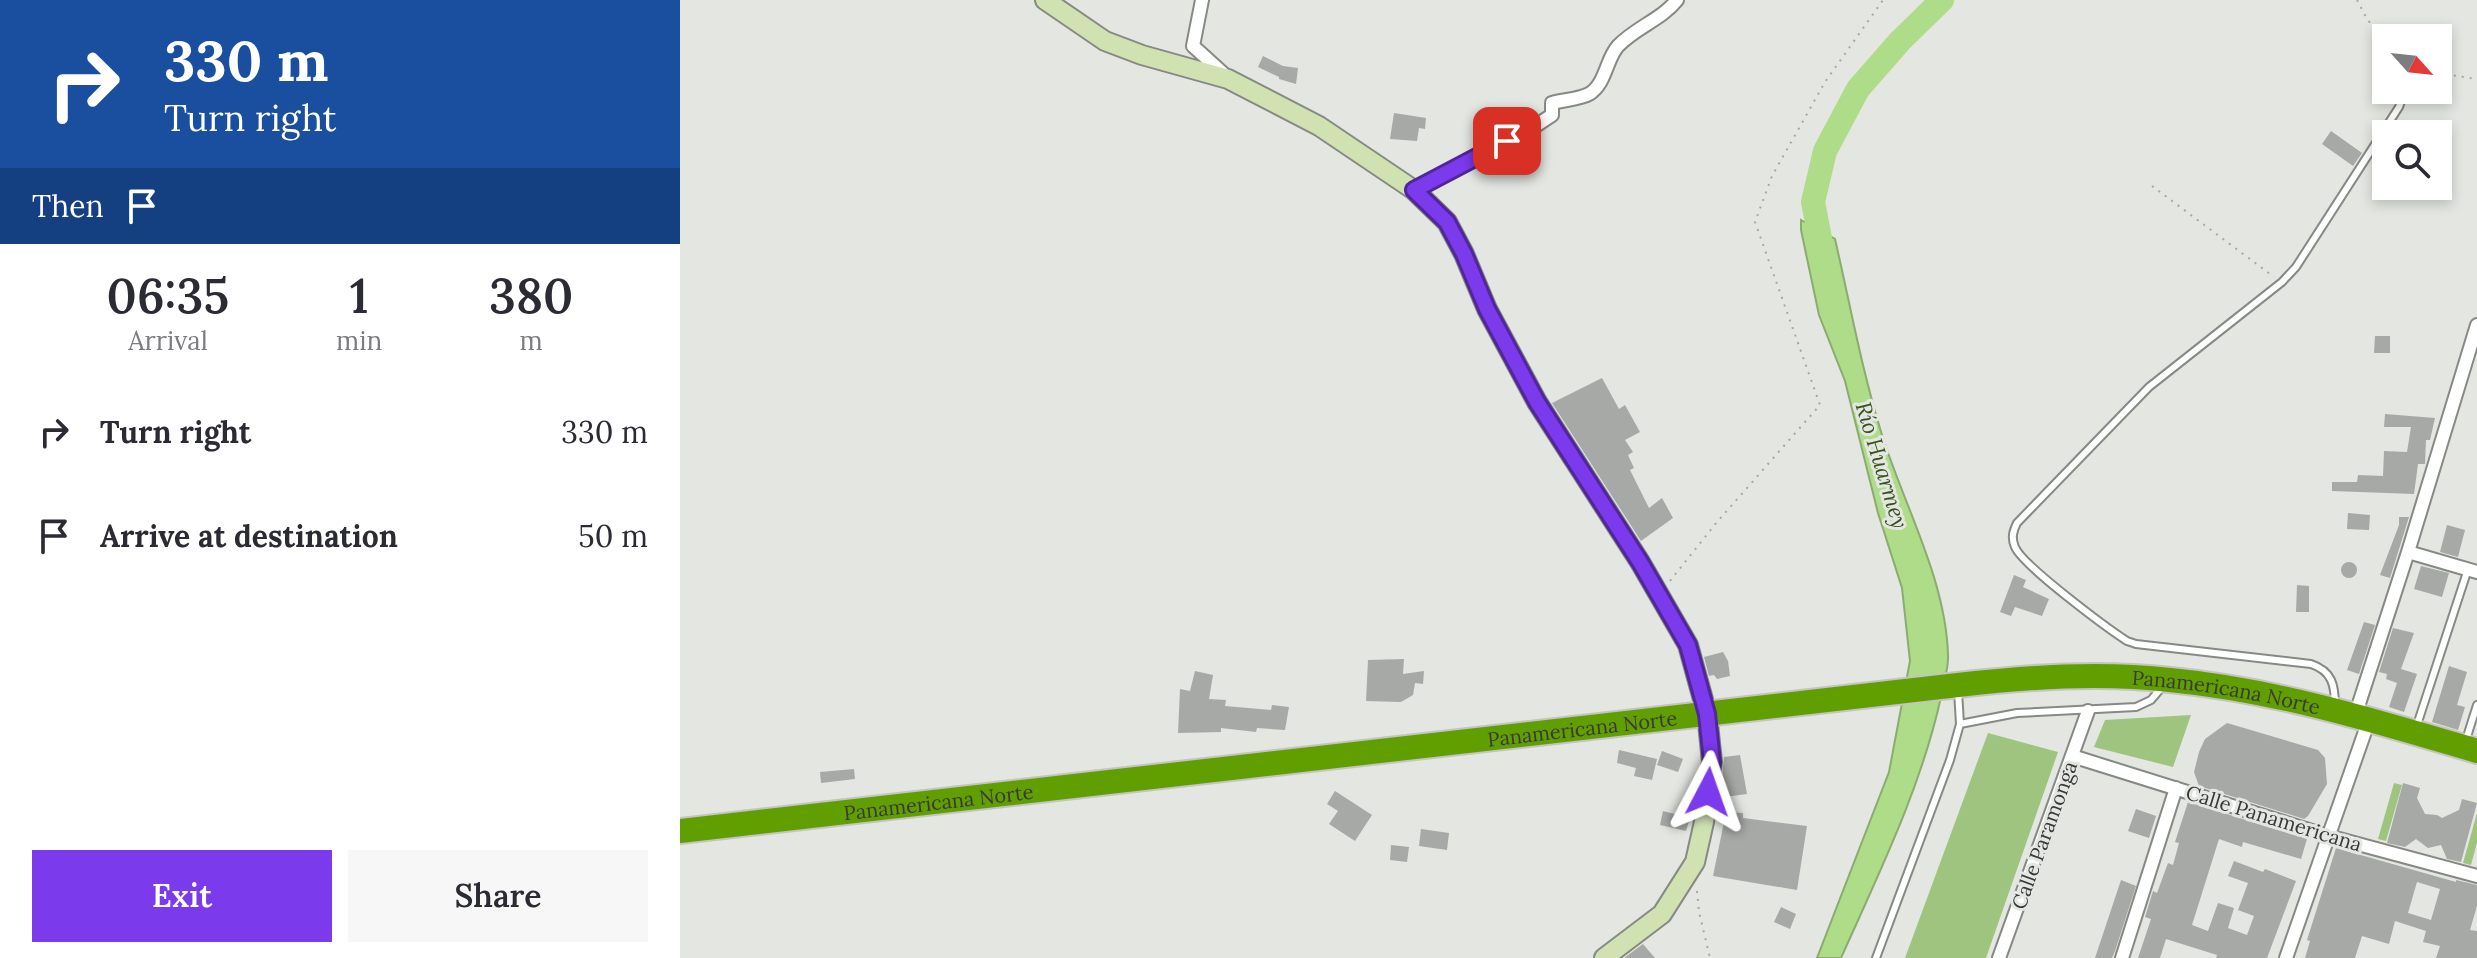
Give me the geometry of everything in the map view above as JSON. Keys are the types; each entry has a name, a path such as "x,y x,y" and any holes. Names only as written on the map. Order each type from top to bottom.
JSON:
{"highway":[{"name":"Panamericana Norte","path":"680,831 1884,693 2060,677 2167,679 2241,689 2353,715 2470,749"}],"street":[{"path":"1045,0 1105,41 1142,55 1228,79 1319,126 1414,190 1447,222 1487,309 1537,402 1688,645 1707,714 1712,762 1695,862 1662,914 1604,958"},
{"path":"1202,0 1193,46 1228,79"},
{"path":"1414,190 1531,129 1552,115 1552,103 1589,94 1602,80 1615,49 1636,30 1666,13 1677,0"},
{"path":"2286,958 2328,836 2353,715 2408,552 2477,325"},
{"path":"2408,552 2472,571"},
{"name":"Calle Paramonga","path":"1999,958 2088,711"},
{"name":"Calle Panamericana","path":"2072,756 2328,836 2477,876"},
{"path":"2122,958 2176,788"}],"lane":[{"path":"2353,715 2327,672 2311,664 2127,641 2062,593 2019,555 2012,533 2017,523 2149,387 2282,282 2296,267 2400,104"},
{"path":"2415,733 2472,571"},
{"path":"1960,724 2017,713 2136,707 2151,700 2167,679"},
{"path":"1876,958 1950,760 1960,724 1958,685"},
{"path":"2470,749 2477,705"}],"path":[{"path":"1661,599 1669,582 1717,522 1820,405 1755,222 1772,176 1825,82 1883,0"},
{"path":"2357,0 2372,26"},
{"path":"2452,75 2477,79"},
{"path":"2152,186 2282,282"},
{"path":"1695,862 1699,912 1710,958"}],"shaded area":[{"path":"2191,715 2173,767 2094,747 2105,720"},
{"path":"1988,733 2058,752 1986,958 1905,958"},
{"path":"2394,783 2402,785 2386,841 2378,839"},
{"path":"2477,813 2477,843 2471,865 2463,863"}],"water":[{"name":"Río Huarmey","path":"1801,220 1835,239 1875,411 1940,599 1948,655 1933,731 1922,764 1898,830 1841,958 1817,958 1889,772 1910,661 1902,588 1878,513 1845,381 1819,315"}],"building":[{"path":"1263,56 1283,66 1298,68 1296,84 1258,67"},
{"path":"1394,113 1426,118 1425,129 1419,128 1417,141 1390,139"},
{"path":"2331,131 2362,153 2353,166 2322,144"},
{"path":"2375,336 2390,336 2390,353 2374,353"},
{"path":"1602,378 1619,409 1625,405 1640,432 1625,440 1633,452 1628,455 1634,468 1630,470 1649,508 1662,498 1673,518 1641,541 1552,403"},
{"path":"2385,414 2435,418 2430,440 2426,440 2425,464 2418,464 2414,494 2332,491 2332,482 2357,482 2358,475 2383,476 2384,451 2407,452 2411,427 2384,427"},
{"path":"2348,513 2370,515 2369,530 2347,529"},
{"path":"2399,517 2409,517 2390,578 2380,575 2399,525"},
{"path":"2447,525 2465,530 2458,557 2440,552"},
{"path":"2346,562 2352,562 2357,570 2355,576 2346,578 2341,573 2341,567"},
{"path":"2421,566 2449,573 2442,597 2414,589"},
{"path":"2014,575 2026,580 2023,587 2049,599 2042,616 2015,607 2011,616 2000,612"},
{"path":"2297,585 2309,586 2309,612 2296,612"},
{"path":"2364,622 2375,625 2359,674 2347,670"},
{"path":"2393,628 2414,633 2401,669 2417,674 2404,712 2389,707 2397,683 2386,679 2387,674 2379,672"},
{"path":"1723,652 1730,676 1717,679 1714,675 1709,676 1704,657"},
{"path":"1404,659 1403,674 1424,671 1423,684 1415,683 1413,695 1401,702 1366,701 1368,660"},
{"path":"2449,666 2467,672 2457,705 2465,707 2458,730 2432,722"},
{"path":"1195,671 1213,675 1209,699 1226,700 1225,706 1271,710 1272,705 1289,707 1285,730 1257,728 1256,732 1221,728 1221,732 1178,733 1180,689 1190,691"},
{"path":"2227,723 2318,750 2325,758 2327,784 2308,816 2304,819 2199,786 2194,772 2199,752 2205,739"},
{"path":"1619,750 1657,759 1652,780 1634,776 1636,768 1617,763"},
{"path":"1662,751 1683,759 1678,772 1657,765"},
{"path":"1740,755 1747,794 1725,797 1722,776 1724,757"},
{"path":"854,769 855,779 821,783 820,772"},
{"path":"2403,783 2420,788 2417,798 2425,814 2442,818 2459,810 2462,799 2477,803 2461,862 2447,859 2441,845 2428,848 2416,839 2405,847 2387,843"},
{"path":"1335,791 1372,815 1355,841 1329,824 1338,811 1327,804"},
{"path":"2188,802 2307,839 2301,859 2243,842 2242,847 2219,839 2192,925 2208,931 2218,903 2234,908 2228,928 2247,935 2254,916 2238,910 2248,883 2228,876 2234,861 2296,881 2267,958 2216,958 2217,955 2166,939 2160,958 2138,958 2151,919 2145,917 2153,891 2157,893 2168,863 2173,865 2179,843 2175,842"},
{"path":"2136,809 2156,816 2149,838 2128,831"},
{"path":"1663,811 1690,818 1686,831 1660,825"},
{"path":"1726,812 1743,813 1743,818 1807,826 1797,890 1713,876"},
{"path":"1421,829 1449,833 1447,850 1419,846"},
{"path":"1391,845 1409,847 1407,862 1390,860"},
{"path":"2336,848 2456,882 2477,885 2477,906 2470,930 2477,931 2477,958 2436,958 2440,946 2423,942 2426,931 2395,921 2389,944 2362,936 2355,958 2305,958 2310,941 2307,940","holes":["2417,882 2440,889 2431,920 2408,913"]},
{"path":"2121,880 2136,886 2115,951 2112,958 2095,958"},
{"path":"1781,907 1796,914 1790,929 1774,922"},
{"path":"1643,944 1655,958 1624,958"}],"waterway":[{"name":"Río Huarmey","path":"1824,259 1813,202 1825,151 1858,89 1900,41 1942,0"}],"route":[{"path":"1507,141 1414,190 1447,222 1487,309 1537,402 1640,562 1688,645 1707,714 1712,762 1708,792"}]}
